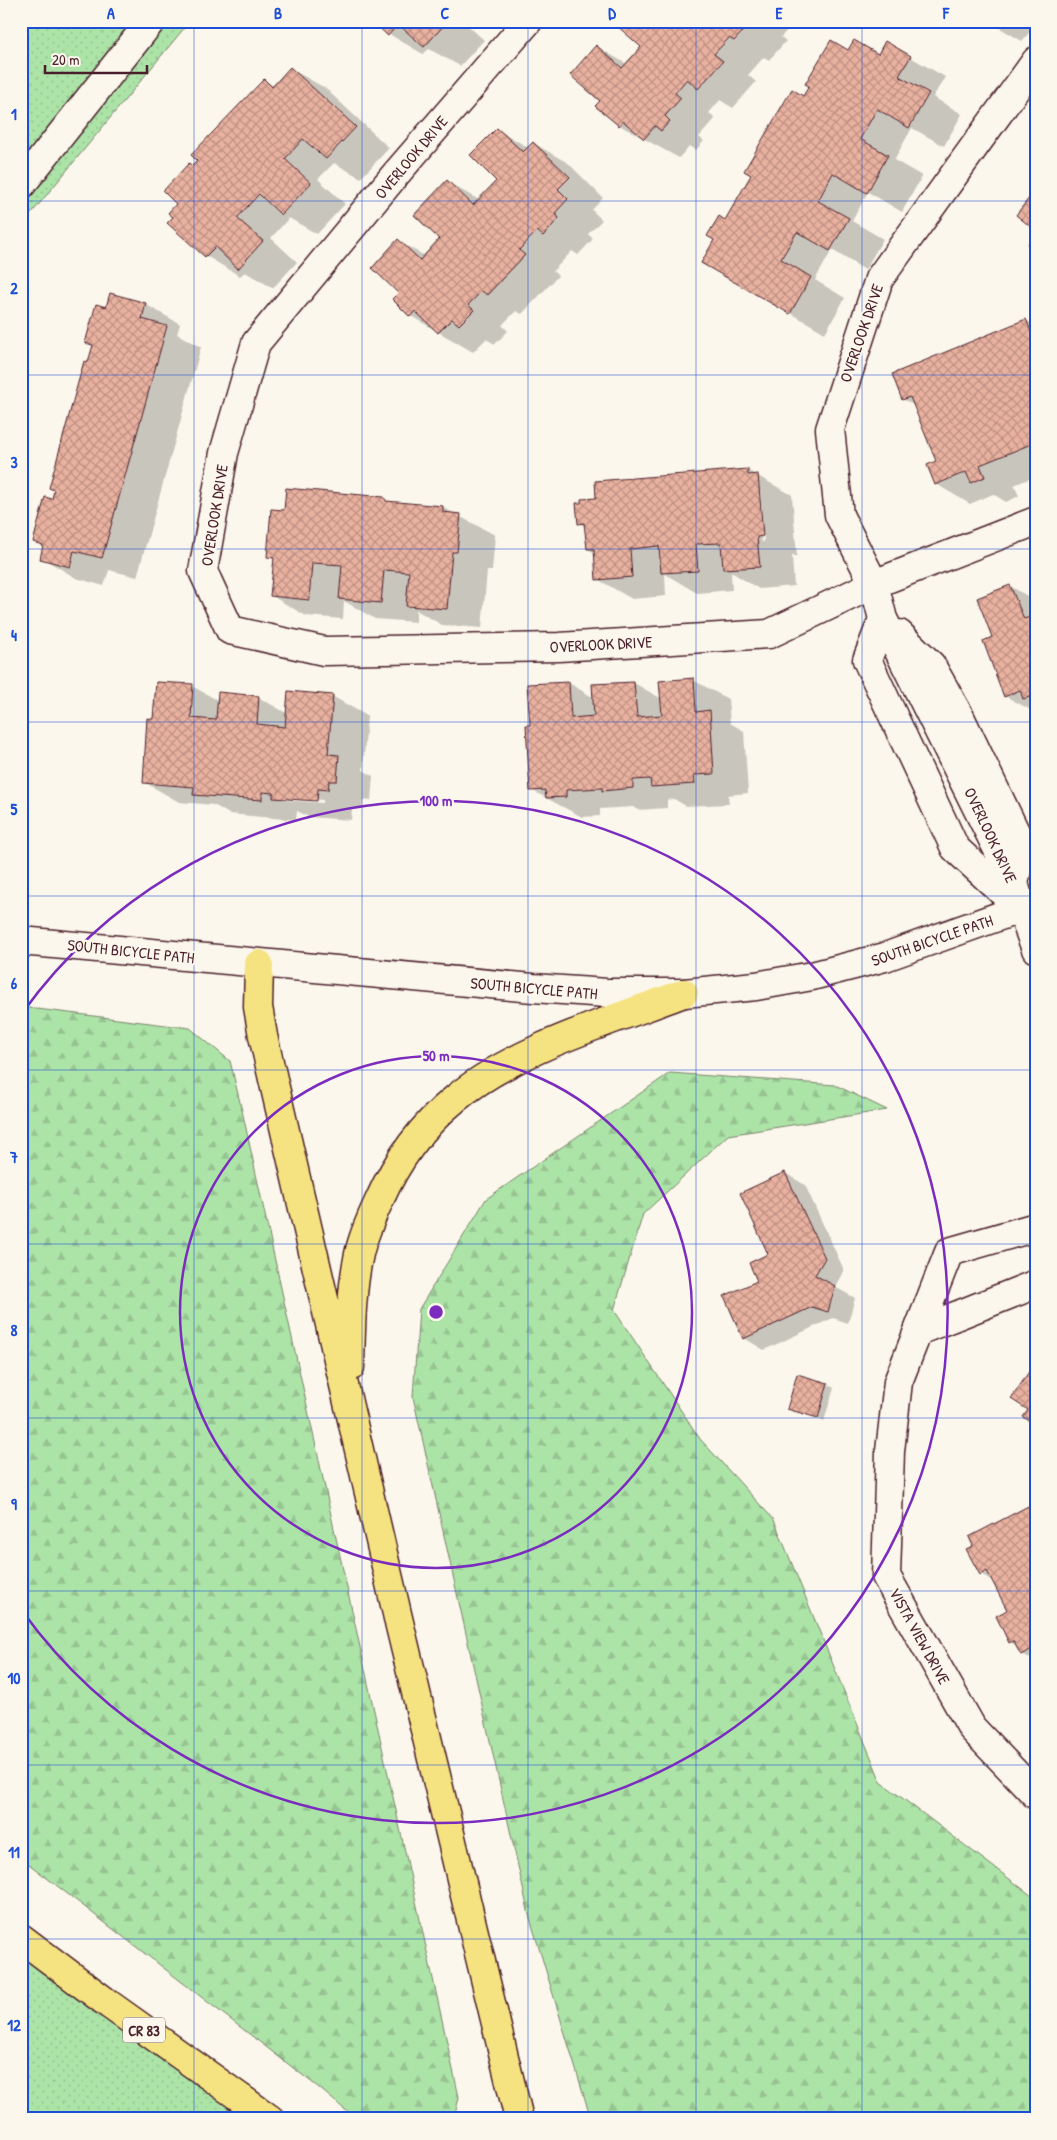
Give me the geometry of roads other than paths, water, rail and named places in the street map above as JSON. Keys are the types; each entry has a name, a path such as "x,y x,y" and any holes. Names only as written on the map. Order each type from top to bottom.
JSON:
{"highway":[{"path":"259,964 258,1007 262,1036 398,1618 519,2119"},
{"path":"349,1406 351,1333 359,1254 371,1218 386,1185 406,1153 429,1124 455,1098 493,1072 560,1040 684,993"},
{"name":"CR 83","path":"21,1938 110,2005 270,2119"},
{"path":"238,2097 262,2119"}],"street":[{"path":"21,185 151,21"},
{"name":"OVERLOOK DRIVE","path":"528,21 395,175 256,343 224,453 203,571 230,630 324,651 559,647 769,634 874,584 1036,522"},
{"name":"OVERLOOK DRIVE","path":"1028,906 1014,882 883,619 874,584 839,514 830,429 851,360 879,280 1036,61"},
{"name":"OVERLOOK DRIVE","path":"883,619 931,665 960,717 1023,848 1014,882"},
{"name":"OVERLOOK DRIVE","path":"883,619 867,660 955,848 1028,906"},
{"path":"1028,906 1036,949"},
{"name":"SOUTH BICYCLE PATH","path":"21,940 259,964 607,994 684,993 756,986 812,976 885,957 1028,906"},
{"name":"VISTA VIEW DRIVE","path":"1036,1227 949,1252 898,1382 890,1451 886,1576 972,1728 1036,1795"},
{"path":"918,1331 1036,1284"}]}
